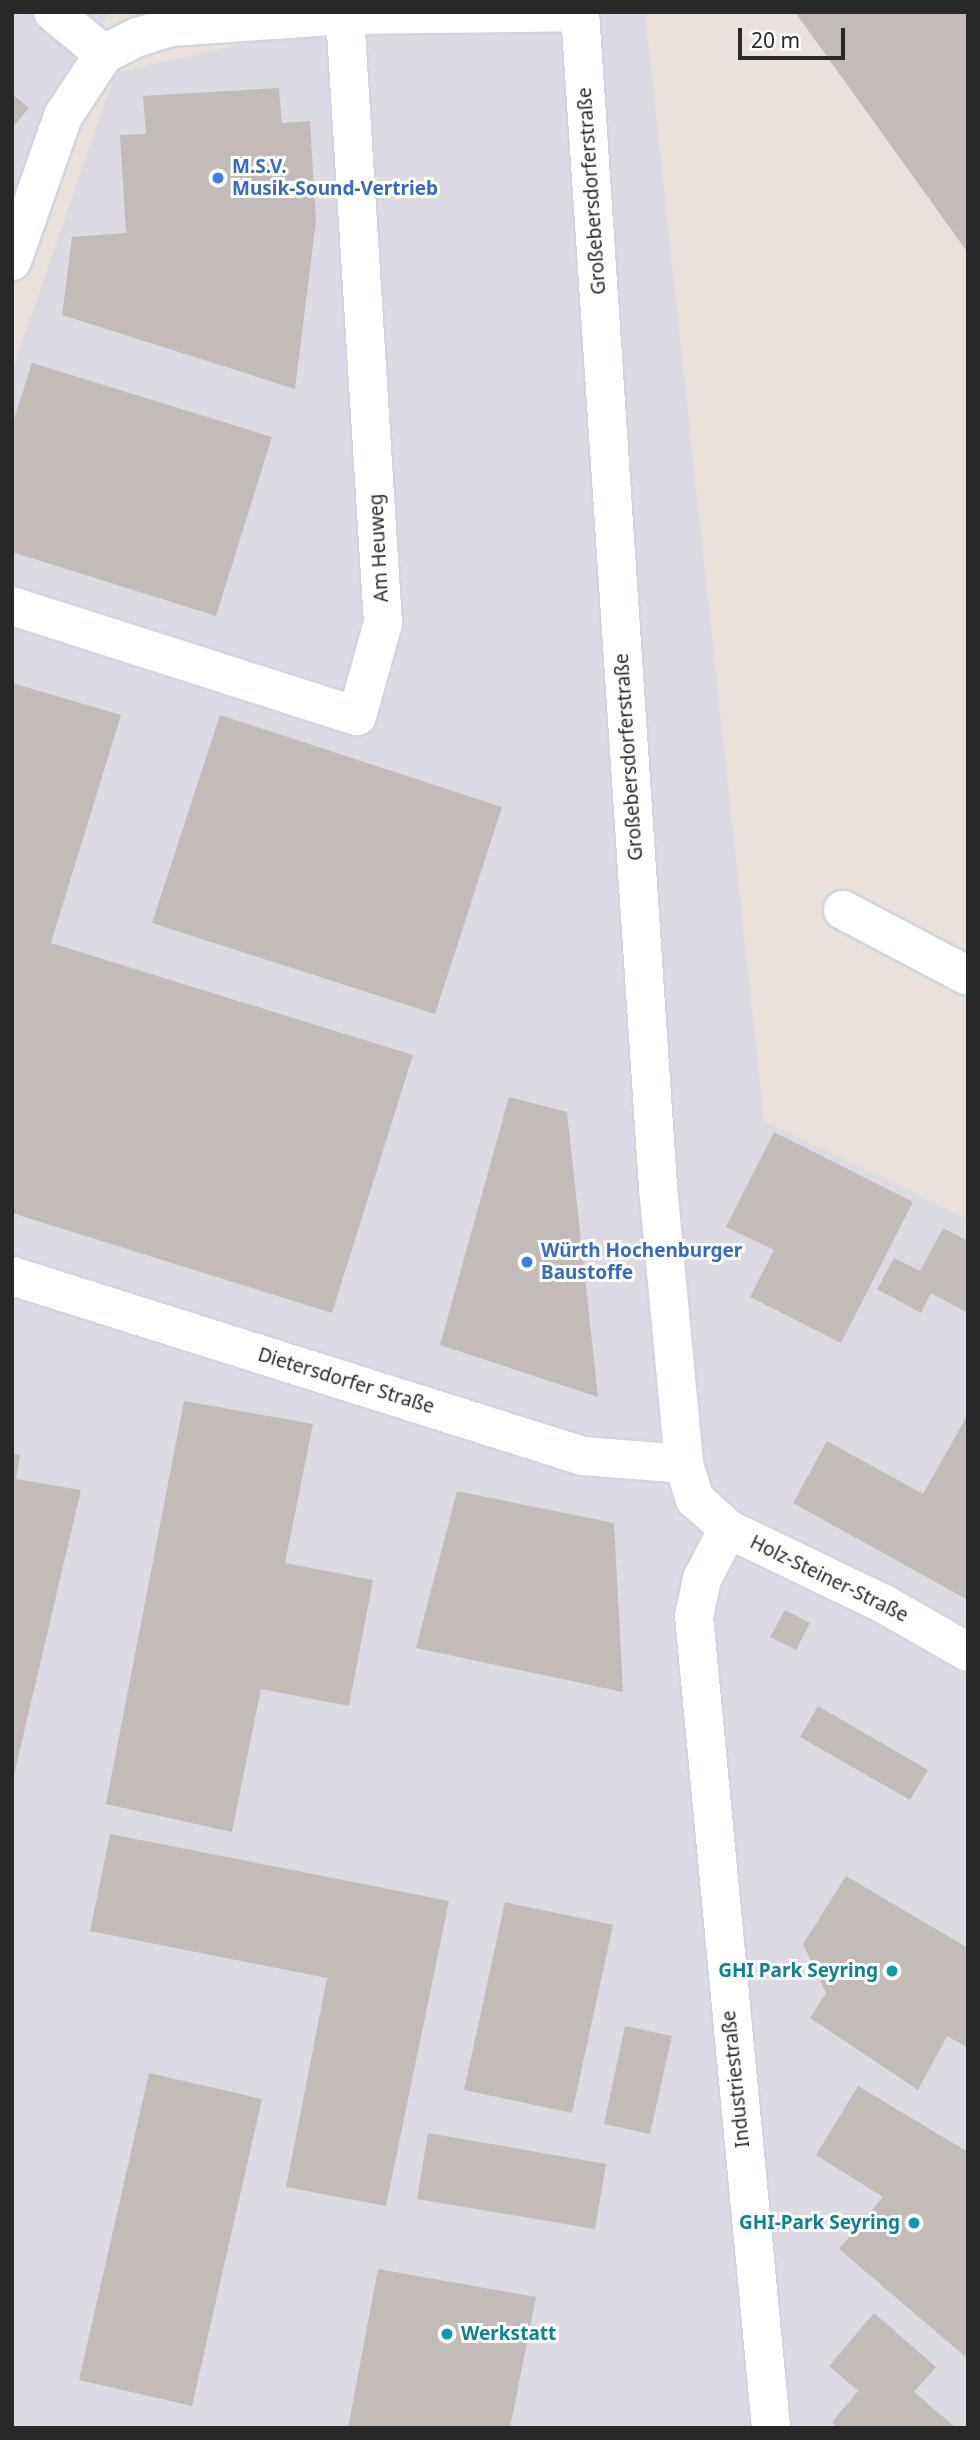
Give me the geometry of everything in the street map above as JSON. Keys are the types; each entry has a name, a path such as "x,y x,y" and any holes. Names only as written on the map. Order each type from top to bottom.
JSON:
{"street":[{"path":"53,12 104,54"},
{"path":"12,261 63,116 104,54 170,27 345,15 580,12"},
{"name":"Großebersdorferstraße","path":"580,12 657,1173 690,1481"},
{"name":"Am Heuweg","path":"12,606 357,716 383,623 345,15"},
{"path":"844,910 968,976"},
{"name":"Dietersdorfer Straße","path":"12,1276 583,1456 690,1481"},
{"name":"Holz-Steiner-Straße","path":"690,1481 728,1529 883,1603 968,1652"},
{"name":"Industriestraße","path":"728,1529 702,1579 694,1616 771,2428"}],"shaded area":[{"path":"12,12 109,12 12,193"},
{"path":"452,12 645,12 764,1121 968,1219 968,2428 12,2428 12,371 115,73 343,21"}],"building":[{"path":"795,12 968,12 968,253 851,90"},
{"path":"279,88 282,123 310,121 316,221 295,389 62,315 72,237 126,233 120,135 146,134 143,96"},
{"path":"12,94 29,108 12,128"},
{"path":"32,363 272,437 216,616 12,552 12,425"},
{"path":"12,683 121,715 51,943 413,1055 332,1313 12,1213"},
{"path":"220,715 502,807 435,1014 152,923"},
{"path":"509,1097 567,1112 598,1397 440,1345"},
{"path":"774,1132 913,1202 841,1343 750,1297 774,1250 726,1227"},
{"path":"943,1228 968,1241 968,1313 931,1293 921,1313 877,1289 894,1258 920,1271"},
{"path":"184,1401 313,1424 285,1563 373,1580 349,1706 261,1689 232,1832 106,1804"},
{"path":"968,1414 968,1600 793,1503 827,1441 923,1494"},
{"path":"12,1454 20,1455 16,1479 81,1490 13,1779"},
{"path":"457,1491 614,1523 623,1692 416,1648"},
{"path":"785,1610 810,1623 796,1650 770,1637"},
{"path":"818,1706 928,1770 910,1800 800,1737"},
{"path":"110,1834 449,1901 386,2206 286,2187 327,1978 90,1931"},
{"name":"GHI Park Seyring","path":"846,1876 968,1948 968,2048 947,2036 918,2090 810,2018 826,1993 803,1944"},
{"path":"505,1902 613,1925 572,2113 464,2090"},
{"path":"625,2026 672,2036 650,2134 604,2124"},
{"path":"149,2073 262,2099 192,2406 79,2380"},
{"name":"GHI-Park Seyring","path":"858,2086 968,2152 968,2359 839,2249 883,2197 816,2155"},
{"path":"428,2133 606,2164 595,2229 417,2199"},
{"name":"Werkstatt","path":"378,2269 536,2297 510,2428 348,2428"},
{"path":"874,2313 936,2367 914,2392 956,2428 838,2428 832,2422 858,2391 829,2366"}],"place":[{"name":"M.S.V. Musik-Sound-Vertrieb","path":"218,178"},
{"name":"Würth Hochenburger Baustoffe","path":"527,1262"},
{"name":"GHI Park Seyring","path":"892,1971"},
{"name":"GHI-Park Seyring","path":"914,2223"},
{"name":"Werkstatt","path":"447,2334"}]}
